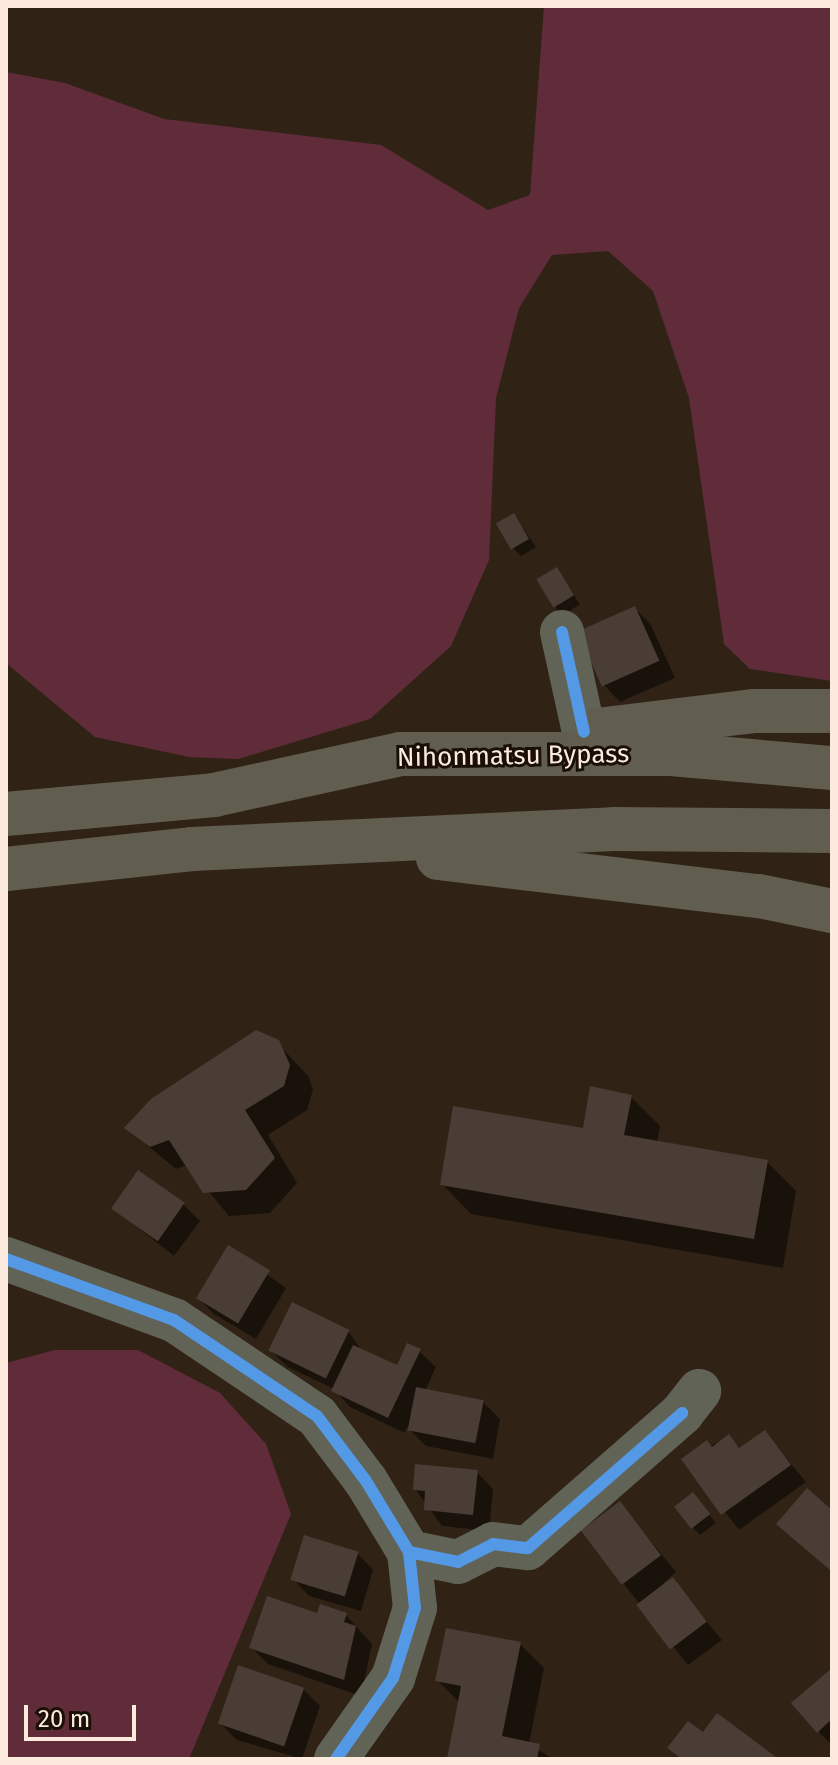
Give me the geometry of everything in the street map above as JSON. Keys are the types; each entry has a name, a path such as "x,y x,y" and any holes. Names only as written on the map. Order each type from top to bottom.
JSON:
{"highway":[{"path":"400,754 753,711 832,711"},
{"name":"Nihonmatsu Bypass","path":"6,814 214,795 400,754 671,754 832,768"},
{"path":"6,869 192,849 614,829 832,831"},
{"path":"333,843 759,896 832,911"}],"street":[{"path":"562,632 584,732"},
{"path":"6,1259 174,1320 317,1416 366,1481 409,1552 415,1608 404,1657 336,1759"},
{"path":"409,1552 458,1562 493,1544 528,1548 690,1402"}],"shaded area":[{"path":"544,6 832,6 832,681 750,669 724,644 689,398 653,291 608,251 552,255 519,308 496,398 489,560 451,646 370,719 238,759 189,757 95,737 6,663 6,72 65,83 164,119 381,145 488,210 530,195"},
{"path":"55,1350 138,1350 220,1393 266,1444 291,1514 189,1759 6,1759 6,1363"}],"building":[{"path":"514,513 529,539 511,549 496,524"},
{"path":"557,567 574,595 553,608 536,579"},
{"path":"635,606 659,661 602,686 577,632"},
{"path":"256,1030 279,1040 290,1065 284,1086 245,1110 275,1158 246,1190 203,1193 169,1140 150,1147 124,1128 151,1099"},
{"path":"590,1086 632,1095 624,1135 768,1160 754,1239 440,1185 453,1106 583,1128"},
{"path":"138,1170 185,1203 158,1241 111,1209"},
{"path":"228,1245 270,1270 238,1323 196,1298"},
{"path":"292,1302 350,1330 326,1379 268,1351"},
{"path":"407,1343 421,1349 388,1418 331,1391 353,1345 397,1365"},
{"path":"416,1387 484,1400 475,1443 408,1430"},
{"path":"765,1430 791,1465 721,1515 681,1459 707,1440 712,1447 729,1434 739,1448"},
{"path":"415,1464 478,1470 473,1515 424,1510 425,1491 413,1490"},
{"path":"807,1488 832,1510 830,1570 776,1524"},
{"path":"693,1492 710,1514 691,1529 674,1507"},
{"path":"620,1501 661,1555 622,1585 581,1530"},
{"path":"304,1535 359,1552 345,1597 290,1580"},
{"path":"673,1577 707,1622 670,1649 636,1605"},
{"path":"267,1596 317,1613 320,1604 347,1613 344,1622 356,1626 344,1680 249,1648"},
{"path":"446,1628 521,1642 502,1736 540,1744 537,1759 447,1759 461,1686 435,1681"},
{"path":"238,1665 304,1688 284,1746 218,1724"},
{"path":"832,1668 832,1719 817,1733 791,1703"},
{"path":"717,1713 776,1757 682,1759 667,1748 688,1721 703,1732"}],"cycle path":[{"path":"562,632 584,732"},
{"path":"6,1259 174,1320 317,1416 366,1481 409,1552 415,1608 393,1678 336,1759"},
{"path":"409,1552 458,1562 493,1544 528,1548 682,1413"}]}
